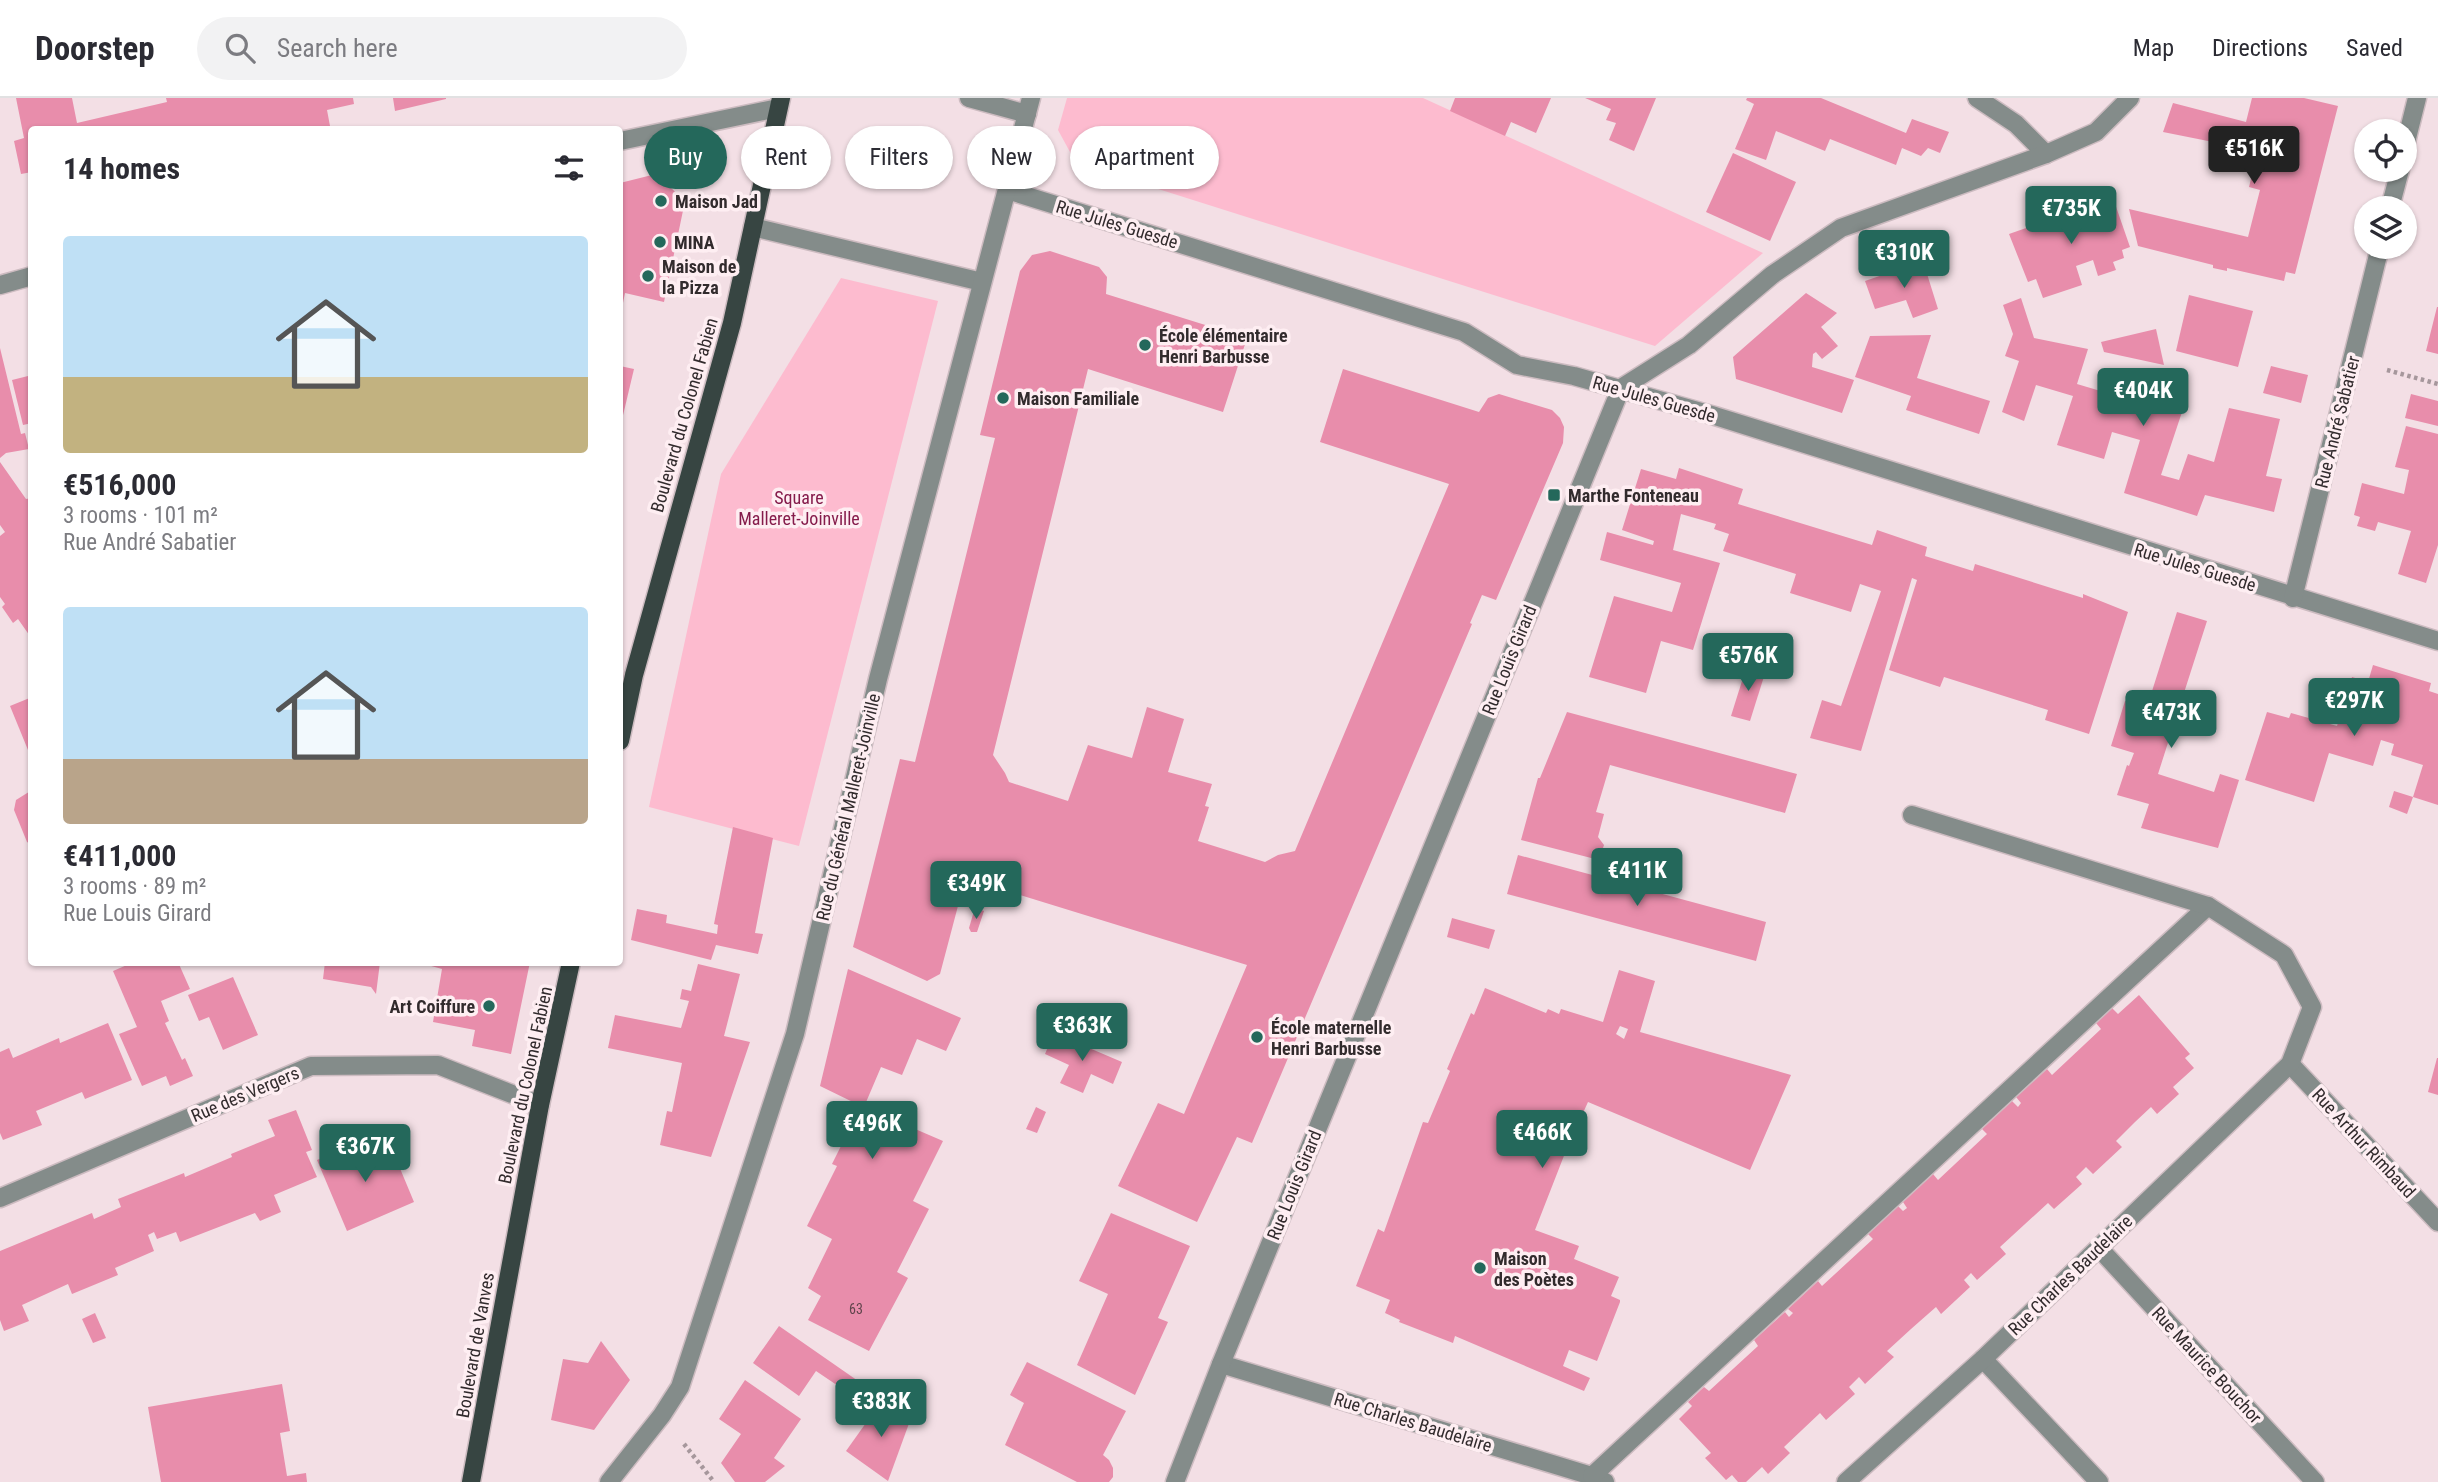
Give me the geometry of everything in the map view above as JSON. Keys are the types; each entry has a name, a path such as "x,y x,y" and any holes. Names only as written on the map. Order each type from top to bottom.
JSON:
{"main road":[{"name":"Boulevard du Colonel Fabien","path":"623,727 637,662 732,323 779,103"},
{"name":"Boulevard du Colonel Fabien","path":"520,1216 540,1105 570,966"},
{"name":"Boulevard de Vanves","path":"471,1482 520,1216"}],"street":[{"path":"970,98 1029,106 1007,190"},
{"path":"1977,98 2015,124 2046,153"},
{"path":"1621,388 1689,345 1772,275 1841,228 2046,153 2095,132 2130,98"},
{"path":"2412,119 2417,98"},
{"path":"623,140 779,103"},
{"name":"Rue du Général Malleret-Joinville","path":"609,1482 662,1415 680,1387 794,1034 878,678 1007,190"},
{"name":"Rue Jules Guesde","path":"1007,190 1464,332 1517,365 1621,388 1728,420 2438,641"},
{"path":"753,226 982,282"},
{"name":"Rue André Sabatier","path":"2293,598 2377,259"},
{"path":"0,285 28,277"},
{"name":"Rue Louis Girard","path":"1175,1482 1621,388"},
{"path":"1912,815 2208,906 2284,955 2312,1007 2290,1064"},
{"path":"1598,1479 2208,906"},
{"name":"Rue Charles Baudelaire","path":"1846,1482 1983,1359 2290,1064"},
{"name":"Rue Arthur Rimbaud","path":"2290,1064 2438,1222"},
{"name":"Rue des Vergers","path":"0,1198 311,1066 438,1066 540,1105"},
{"name":"Rue Maurice Bouchor","path":"2099,1248 2315,1482"},
{"path":"1983,1359 2099,1482"},
{"name":"Rue Charles Baudelaire","path":"1221,1364 1598,1479"}],"path":[{"path":"2352,362 2438,383"},
{"path":"662,1415 714,1482"}],"green space":[{"path":"1067,98 1423,98 1763,253 1655,346 1158,189 1219,189 1219,126 1070,126 1070,152 1058,130"},
{"name":"Square Malleret-Joinville","path":"841,278 938,301 799,846 649,807 721,474"}],"building":[{"path":"16,98 72,98 77,123 167,102 166,98 353,98 354,104 327,110 330,126 28,126 28,173 21,174 14,141 24,138"},
{"path":"393,98 446,98 446,99 395,111"},
{"path":"1455,98 1551,98 1536,133 1511,122 1505,136 1450,111"},
{"path":"1585,98 1656,98 1634,151 1609,140 1616,123 1606,120 1611,109"},
{"path":"1821,98 1906,133 1912,119 1949,132 1940,153 1928,148 1921,156 1902,148 1896,165 1830,139 1825,151 1776,131 1766,160 1735,149 1754,104 1746,100"},
{"path":"2252,98 2304,98 2338,106 2295,274 2286,272 2284,281 2227,268 2227,271 2138,246 2129,209 2248,237 2260,190 2249,187 2258,151 2163,132 2173,103 2246,122"},
{"path":"1733,153 1796,182 1770,241 1706,212"},
{"path":"644,177 644,189 672,189 685,201 664,302 625,293 623,303 623,182"},
{"path":"2094,196 2096,204 2113,198 2130,247 2122,250 2124,258 2113,262 2116,270 2098,276 2093,260 2076,266 2082,285 2043,298 2036,279 2028,282 2009,234 2081,209 2078,202"},
{"path":"1050,251 1099,267 1107,277 1106,294 1247,338 1223,412 1088,369 993,755 1009,782 1068,801 1088,745 1132,758 1147,707 1184,719 1168,772 1212,784 1205,806 1209,807 1198,841 1265,862 1295,851 1449,484 1320,442 1343,369 1479,412 1488,398 1499,394 1552,410 1564,427 1563,443 1496,600 1482,595 1252,1143 1237,1137 1197,1222 1118,1186 1158,1103 1184,1114 1247,965 991,886 989,894 963,887 940,974 927,981 853,947 900,759 915,762 995,438 980,435 1020,271 1032,255"},
{"path":"1923,261 1938,309 1913,318 1906,300 1875,309 1865,281"},
{"path":"1806,293 1837,313 1821,327 1838,346 1822,359 1816,352 1813,354 1812,367 1854,380 1842,413 1736,379 1733,357"},
{"path":"2189,295 2253,311 2238,367 2176,351"},
{"path":"2021,298 2034,338 2088,349 2077,384 2124,398 2129,382 2156,391 2158,383 2174,389 2169,407 2182,412 2161,475 2179,480 2188,454 2214,462 2229,408 2280,419 2266,476 2282,479 2274,512 2205,495 2197,516 2124,493 2140,440 2112,432 2104,459 2057,445 2073,396 2036,385 2024,421 2002,412 2019,361 2005,356 2013,334 2003,305"},
{"path":"2438,307 2438,354 2426,351"},
{"path":"2156,329 2164,365 2104,352 2101,342"},
{"path":"1931,335 1917,378 1990,401 1979,434 1906,410 1911,396 1855,377 1870,336"},
{"path":"0,348 21,434 25,433 28,449 6,453 0,458"},
{"path":"2271,366 2308,375 2301,403 2263,393"},
{"path":"623,367 634,369 623,415"},
{"path":"28,376 28,424 23,425 12,380"},
{"path":"2411,394 2438,401 2438,426 2405,418"},
{"path":"2406,426 2438,434 2438,545 2426,583 2398,574 2411,531 2378,522 2375,531 2357,526 2360,517 2354,515 2362,483 2404,494 2409,470 2395,467"},
{"path":"0,462 28,499 28,633 18,619 13,623 2,607 5,604 0,597 0,536 5,532 0,525"},
{"path":"1679,468 1743,489 1738,504 1872,545 1877,530 1927,547 1925,556 1973,571 1975,564 2083,598 2083,594 2128,612 2089,734 2045,720 2048,710 1944,677 1940,687 1889,670 1917,580 1912,578 1861,751 1810,738 1822,700 1841,706 1881,591 1860,584 1851,612 1790,593 1796,574 1723,551 1729,534 1714,529 1716,524 1681,514 1673,550 1720,563 1693,650 1661,641 1646,693 1589,677 1614,596 1672,612 1681,583 1600,560 1607,532 1653,545 1654,541 1622,530 1641,469 1676,479"},
{"path":"2177,612 2207,621 2158,774 2214,792 2220,774 2239,780 2218,848 2141,828 2149,804 2117,795 2134,753 2111,746 2125,701 2147,707"},
{"path":"1747,665 1766,670 1750,721 1731,716"},
{"path":"2373,665 2431,683 2429,691 2438,694 2438,805 2413,797 2423,765 2391,755 2394,744 2381,740 2373,766 2329,753 2314,802 2245,780 2267,712 2289,718 2291,713 2337,726 2352,677 2368,682"},
{"path":"28,699 28,750 10,706"},
{"path":"1567,712 1797,774 1785,813 1610,765 1596,812 1604,814 1598,837 1604,845 1599,860 1521,840 1538,778"},
{"path":"2394,791 2413,797 2407,814 2389,807"},
{"path":"28,792 28,843 14,810 16,800"},
{"path":"733,827 773,838 755,933 763,934 758,954 716,945 711,960 631,940 637,909 667,915 666,923 717,934 718,925 714,924"},
{"path":"1518,855 1766,922 1756,961 1507,894"},
{"path":"974,911 984,911 977,932 971,932 969,928"},
{"path":"1452,918 1495,930 1489,949 1447,937"},
{"path":"698,964 740,974 724,1036 750,1042 711,1157 660,1145 667,1111 672,1112 682,1063 608,1048 615,1015 681,1028 689,1001 680,999 682,989 691,991"},
{"path":"125,966 180,966 190,989 161,1001 169,1021 165,1023 182,1060 185,1058 193,1076 170,1086 166,1076 142,1086 119,1034 137,1027 113,971"},
{"path":"325,966 380,966 376,994 371,987 323,979"},
{"path":"431,966 529,966 511,1054 472,1046 475,1030 433,1022 442,969"},
{"path":"848,969 961,1018 946,1051 917,1039 902,1075 881,1067 864,1107 943,1141 913,1201 929,1209 897,1272 908,1278 869,1351 808,1320 821,1296 808,1288 832,1239 807,1226 837,1166 832,1164 861,1106 820,1086"},
{"path":"1619,970 1655,981 1640,1032 1791,1075 1750,1170 1588,1102 1535,1230 1579,1246 1574,1259 1619,1277 1611,1296 1620,1302 1597,1361 1569,1350 1563,1366 1590,1378 1584,1391 1455,1336 1453,1343 1399,1322 1400,1320 1385,1313 1390,1300 1356,1286 1378,1229 1384,1232 1423,1122 1428,1123 1450,1071 1447,1069 1485,988 1546,1013 1548,1009 1559,1014 1561,1009 1603,1022","holes":["1620,1026 1628,1029 1624,1039 1616,1034"]},
{"path":"233,977 258,1035 223,1050 209,1017 199,1021 188,995"},
{"path":"2139,995 2190,1054 2185,1058 2194,1068 2173,1087 2179,1094 2157,1114 2151,1107 2116,1141 2122,1147 2093,1174 2086,1167 2076,1177 2082,1184 2054,1209 2048,1203 2000,1247 2006,1254 1977,1280 1971,1273 1964,1280 1970,1287 1941,1314 1936,1307 1887,1351 1894,1357 1865,1384 1859,1377 1849,1387 1855,1394 1826,1420 1820,1413 1784,1447 1790,1453 1768,1474 1762,1467 1746,1482 1738,1482 1732,1475 1726,1480 1705,1458 1711,1453 1679,1419 1692,1406 1688,1402 1704,1387 1709,1391 1758,1346 1754,1340 1785,1312 1789,1317 1793,1313 1788,1309 1818,1281 1822,1286 1873,1239 1868,1234 1898,1206 1903,1211 1907,1208 1903,1202 1933,1174 1938,1180 1987,1134 1982,1129 2012,1101 2018,1107 2021,1103 2016,1097 2047,1069 2052,1075 2101,1029 2096,1023 2112,1008 2118,1014"},
{"path":"108,1023 132,1080 85,1099 82,1092 36,1111 42,1125 3,1140 0,1133 0,1052 9,1048 13,1058 59,1038 60,1043"},
{"path":"1054,1033 1122,1062 1113,1084 1091,1074 1083,1093 1060,1083 1069,1065 1045,1054"},
{"path":"2438,1058 2438,1095 2428,1092"},
{"path":"1036,1107 1046,1112 1037,1133 1026,1129"},
{"path":"296,1110 312,1150 306,1152 317,1177 274,1195 281,1212 260,1221 255,1213 180,1242 176,1232 157,1239 154,1232 148,1235 154,1251 115,1268 118,1275 72,1294 68,1284 22,1305 29,1321 4,1331 0,1320 0,1251 92,1213 94,1219 121,1207 118,1199 184,1173 185,1177 232,1157 231,1154 275,1136 268,1120"},
{"path":"389,1142 414,1202 347,1231 317,1160 355,1144 359,1155"},
{"path":"1111,1213 1190,1246 1158,1318 1168,1322 1135,1395 1077,1365 1108,1294 1079,1281"},
{"path":"95,1313 106,1338 93,1343 82,1319"},
{"path":"779,1326 861,1383 853,1396 816,1371 799,1396 753,1363"},
{"path":"601,1341 630,1380 594,1430 551,1420 563,1359 588,1363"},
{"path":"1027,1362 1126,1411 1103,1455 1113,1468 1113,1477 1109,1482 1077,1482 1005,1445 1024,1403 1010,1395"},
{"path":"745,1380 801,1419 774,1458 785,1466 765,1482 735,1482 721,1463 741,1434 719,1419"},
{"path":"282,1384 290,1431 280,1433 287,1476 306,1473 307,1482 161,1482 148,1407"},
{"path":"883,1399 911,1418 888,1481 846,1451"}],"place":[{"name":"Maison Jad","path":"661,201"},
{"name":"MINA","path":"660,242"},
{"name":"Maison de la Pizza","path":"648,276"},
{"name":"École élémentaire Henri Barbusse","path":"1145,345"},
{"name":"Maison Familiale","path":"1003,398"},
{"name":"Marthe Fonteneau","path":"1554,495"},
{"name":"Art Coiffure","path":"489,1006"},
{"name":"École maternelle Henri Barbusse","path":"1257,1037"},
{"name":"Maison des Poètes","path":"1480,1268"}]}
